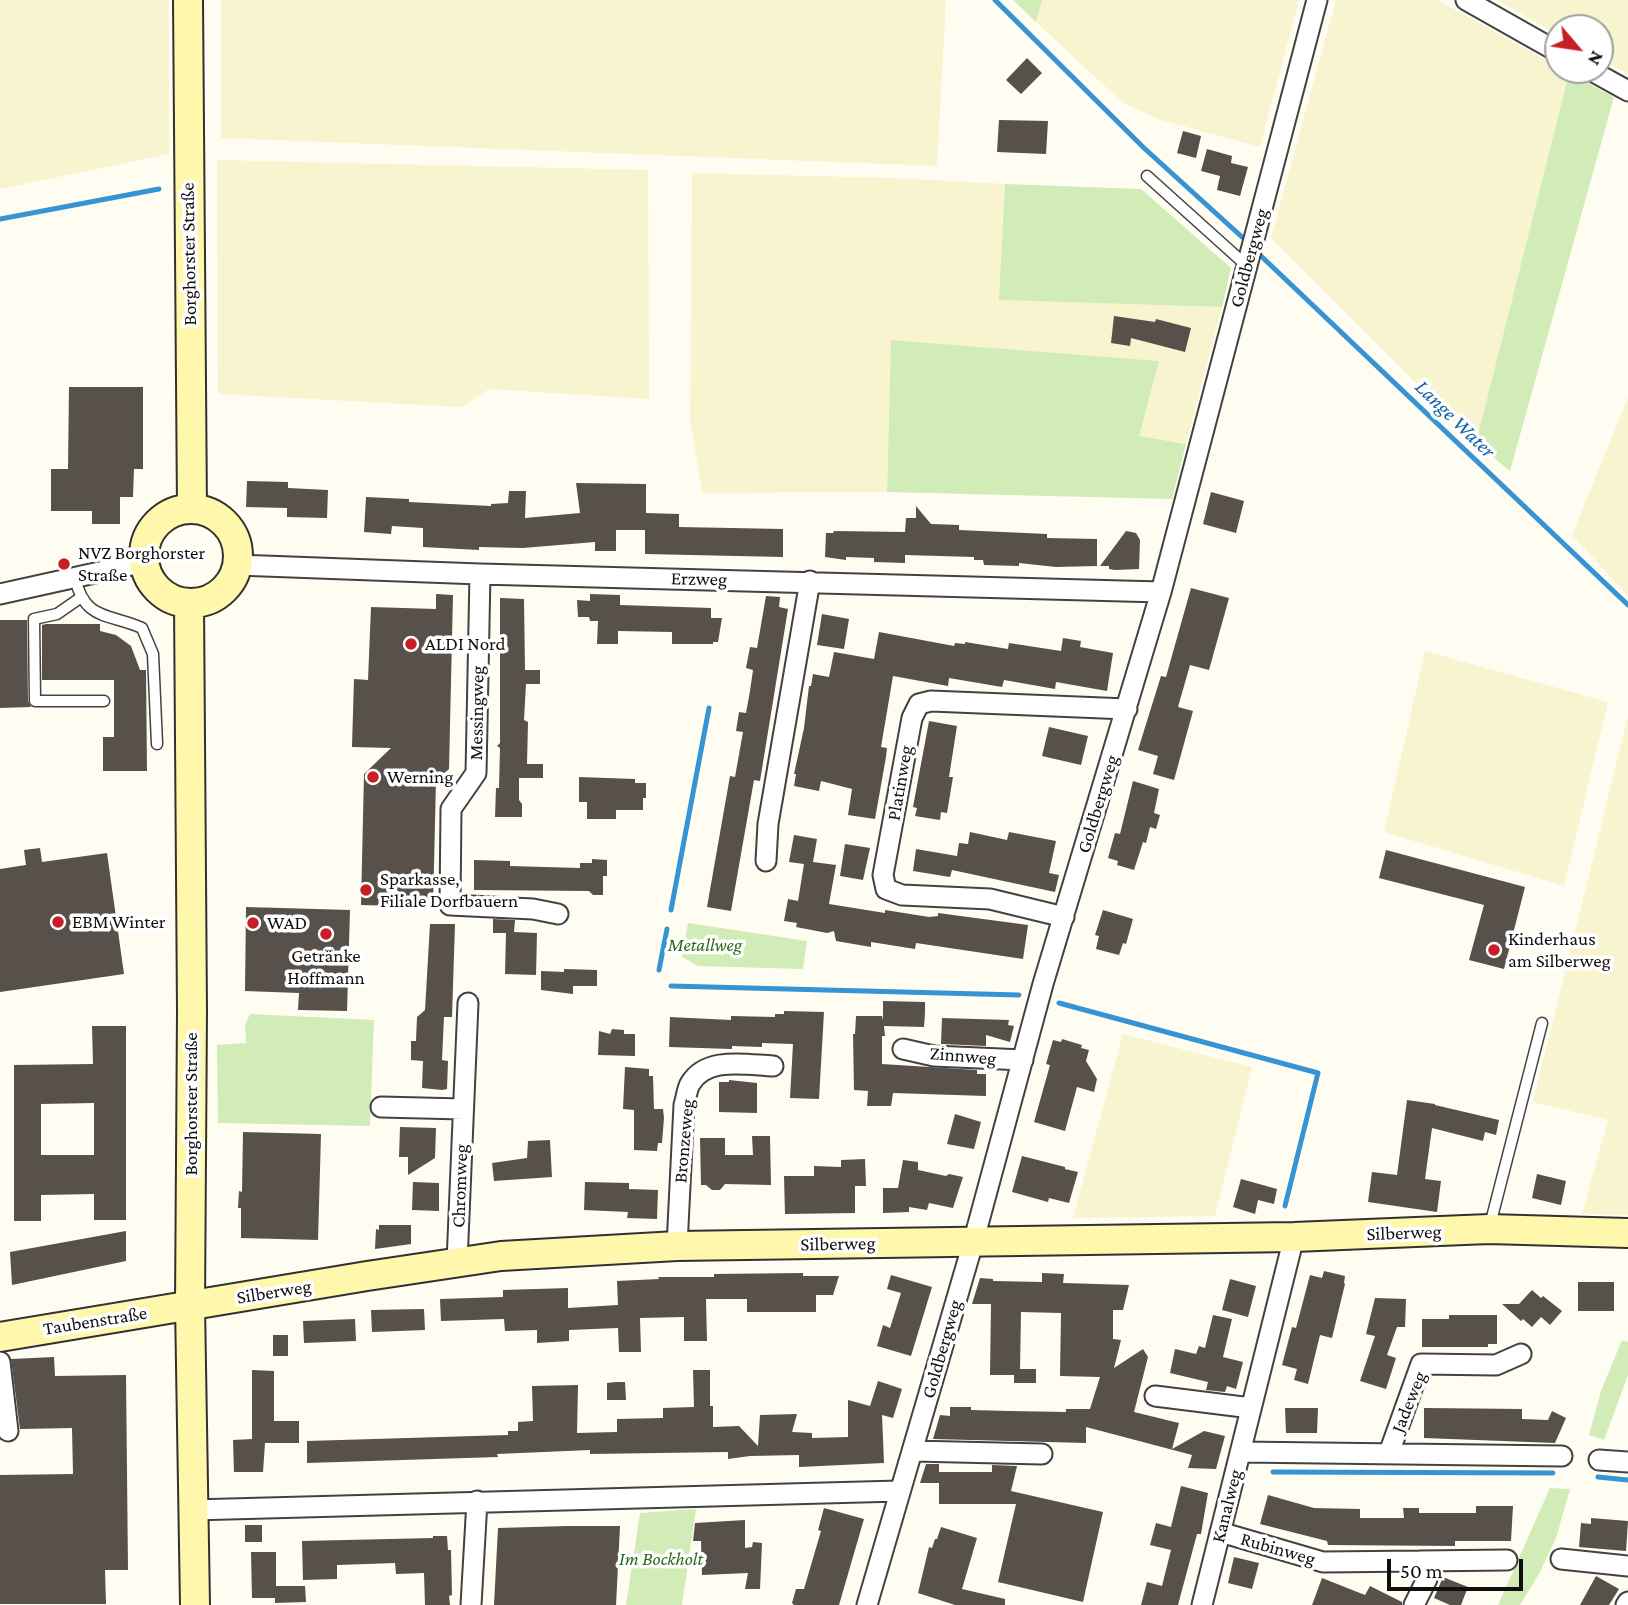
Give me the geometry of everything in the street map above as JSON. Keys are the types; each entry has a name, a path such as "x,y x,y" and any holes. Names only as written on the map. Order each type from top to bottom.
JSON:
{"main road":[{"name":"Borghorster Straße","path":"188,0 192,509"},
{"path":"192,509 215,516 226,524 238,550 233,577 225,588 215,597 189,603 173,599 159,590 149,578 145,547 150,532 160,520 173,513 192,509"},
{"name":"Borghorster Straße","path":"189,603 192,1011 190,1305 195,1605"},
{"name":"Silberweg","path":"190,1305 501,1256 677,1245 1294,1237 1489,1229 1628,1233"},
{"name":"Taubenstraße","path":"0,1337 190,1305"}],"street":[{"name":"Goldbergweg","path":"867,1605 973,1243 1064,917 1161,592 1317,0"},
{"path":"1466,0 1544,44"},
{"path":"0,594 145,562"},
{"name":"Erzweg","path":"237,565 1161,592"},
{"name":"Messingweg","path":"480,574 476,773 452,809 450,905 533,909 558,914"},
{"path":"766,862 768,824 810,581"},
{"name":"Platinweg","path":"1064,917 990,899 902,895 886,890 883,875 912,719 919,704 931,701 1127,709"},
{"name":"Chromweg","path":"457,1262 468,1003"},
{"name":"Zinnweg","path":"903,1049 934,1056 1023,1060"},
{"name":"Bronzeweg","path":"677,1245 684,1105 690,1083 710,1067 727,1064 773,1066"},
{"path":"381,1107 463,1110"},
{"name":"Kanalweg","path":"1202,1605 1294,1237"},
{"name":"Jadeweg","path":"1389,1453 1421,1364 1496,1365 1521,1354"},
{"path":"0,1362 8,1431"},
{"path":"1155,1396 1251,1408"},
{"path":"912,1451 1042,1454"},
{"name":"Jadeweg","path":"1241,1452 1562,1457"},
{"path":"1599,1460 1628,1462"},
{"path":"192,1510 899,1491"},
{"path":"471,1605 477,1501"},
{"name":"Rubinweg","path":"1220,1532 1323,1562 1507,1560"},
{"path":"1561,1559 1628,1566"},
{"path":"1413,1605 1427,1579 1420,1561"}],"lane":[{"path":"1147,176 1247,266"},
{"path":"75,578 80,598 96,613 142,628 153,654 157,744"},
{"path":"80,598 57,614 34,619 35,701 104,701"},
{"path":"1489,1229 1542,1023"}],"shaded area":[{"path":"0,0 169,0 169,154 0,189"},
{"path":"221,0 946,0 937,166 221,138"},
{"path":"1042,0 1299,0 1260,147 1161,120 1123,103 1036,22"},
{"path":"1336,0 1438,0 1544,59 1544,84 1566,84 1476,443 1271,238"},
{"path":"1497,0 1628,0 1628,74 1614,66 1614,14 1544,14 1544,27"},
{"path":"217,160 648,170 649,399 489,389 462,407 218,394"},
{"path":"692,173 1005,184 1001,300 1222,307 1186,444 1139,436 1158,361 891,340 887,492 702,493 690,420"},
{"path":"1628,398 1628,596 1572,535"},
{"path":"1425,651 1608,702 1564,886 1384,832"},
{"path":"1628,716 1628,1215 1582,1214 1608,1120 1533,1102"},
{"path":"1123,1034 1252,1067 1215,1216 1073,1218"}],"green space":[{"path":"1013,0 1042,0 1036,22"},
{"path":"1566,84 1590,84 1614,97 1510,471 1476,443"},
{"path":"1005,184 1141,189 1231,268 1222,307 999,300"},
{"path":"891,340 1159,361 1139,436 1186,444 1172,499 887,492"},
{"name":"Metallweg","path":"688,923 807,941 803,969 698,966 682,957"},
{"path":"250,1014 374,1020 370,1126 218,1123 217,1045 246,1043 245,1025"},
{"path":"1622,1340 1628,1342 1628,1375 1604,1440 1589,1435 1601,1391"},
{"path":"1550,1488 1570,1489 1556,1538 1520,1605 1498,1605"},
{"name":"Im Bockholt","path":"696,1509 682,1605 626,1605 640,1513"}],"building":[{"path":"1027,58 1042,73 1021,94 1006,80"},
{"path":"999,120 1048,121 1046,154 997,152"},
{"path":"1183,131 1201,136 1196,158 1177,153"},
{"path":"1207,149 1232,156 1231,163 1248,167 1240,196 1217,190 1220,176 1201,171"},
{"path":"1114,316 1155,322 1156,319 1191,328 1185,352 1131,338 1130,346 1111,343"},
{"path":"69,387 143,387 143,469 134,469 133,497 120,497 120,524 92,524 92,511 51,511 51,469 68,469"},
{"path":"247,481 288,482 288,488 328,490 327,518 287,517 287,508 246,507"},
{"path":"576,483 646,484 646,513 679,514 679,527 783,529 783,557 645,554 645,530 616,530 616,551 595,551 595,542 523,548 479,547 479,550 423,547 423,528 392,526 391,534 364,532 366,497 491,506 508,503 509,491 526,491 525,518 580,513"},
{"path":"1211,492 1244,501 1236,533 1203,524"},
{"path":"916,506 931,524 959,525 959,530 1047,534 1047,538 1097,539 1097,566 1056,567 1019,563 1019,566 984,565 983,560 974,560 974,557 905,555 905,563 874,562 874,558 846,557 846,560 825,557 826,533 905,532 906,518 916,518"},
{"path":"1126,531 1136,533 1140,540 1139,569 1115,570 1109,569 1109,566 1100,566"},
{"path":"1191,588 1229,598 1209,670 1190,665 1178,707 1193,711 1174,780 1153,774 1158,756 1138,750 1161,676 1166,677"},
{"path":"436,594 453,595 449,769 436,781 433,907 361,905 364,774 391,748 352,747 354,679 368,680 371,607 436,609"},
{"path":"590,594 620,595 620,605 711,608 711,618 722,618 718,642 672,644 672,632 618,631 618,644 597,644 598,621 590,621 589,617 578,617 577,600 590,601"},
{"path":"766,596 780,597 779,607 788,609 760,781 754,780 731,911 707,907 730,776 735,777 743,732 736,731 739,712 746,713 750,691 753,670 746,668 750,647 757,648"},
{"path":"500,598 524,599 525,670 540,670 540,684 526,684 524,720 528,722 527,764 543,764 543,778 519,778 522,817 495,817 500,748 497,746 500,743"},
{"path":"822,614 849,619 844,649 817,645"},
{"path":"0,620 27,620 28,701 31,707 0,708"},
{"path":"100,624 100,631 116,635 131,646 140,670 146,670 147,771 103,771 103,737 114,737 114,680 42,680 42,625"},
{"path":"879,632 954,646 955,643 965,642 1008,649 1009,643 1061,651 1063,638 1081,641 1080,647 1113,653 1107,691 1056,682 1055,689 1004,680 1002,687 949,678 948,686 893,676 881,747 887,748 886,757 875,819 848,815 852,789 821,781 819,791 794,786 794,774 813,674 829,677 834,652 874,659"},
{"path":"929,721 957,726 949,777 953,777 947,813 941,812 940,820 915,816 917,808 913,807"},
{"path":"1049,727 1088,736 1081,765 1042,756"},
{"path":"579,777 635,779 635,783 646,783 643,810 616,810 616,819 587,819 587,802 579,802"},
{"path":"1133,781 1159,789 1154,813 1160,815 1156,829 1150,827 1134,870 1117,865 1118,861 1108,858 1115,833 1120,834"},
{"path":"970,832 1007,840 1009,832 1056,841 1049,873 1059,875 1055,892 952,870 950,877 913,871 916,849 957,856 959,843 968,844"},
{"path":"794,835 817,839 813,862 836,865 829,904 885,913 885,910 929,917 938,916 938,913 1028,925 1023,959 916,943 915,949 871,942 871,947 836,941 834,931 827,933 796,927 797,923 784,921 788,899 798,901 804,864 789,862"},
{"path":"845,844 870,848 863,880 840,876"},
{"name":"EBM Winter","path":"40,848 42,862 107,853 124,974 0,992 0,869 26,865 24,850"},
{"path":"1386,850 1525,887 1504,969 1469,960 1484,905 1379,878"},
{"path":"592,859 607,860 607,876 603,876 603,895 593,895 589,891 474,890 474,860 510,861 510,866 580,868 580,863 592,863"},
{"path":"246,907 350,910 347,1011 298,1010 299,993 245,991"},
{"path":"1103,910 1133,919 1126,944 1123,943 1119,955 1096,949 1099,936 1095,935"},
{"path":"493,919 515,920 514,932 537,933 536,975 505,974 506,933 493,933"},
{"path":"430,924 455,924 452,1017 444,1017 442,1060 448,1061 447,1089 442,1090 422,1088 423,1061 411,1060 411,1041 416,1041 417,1017 425,1010"},
{"path":"564,969 597,970 597,986 573,986 573,994 541,990 541,971 564,972"},
{"path":"883,1001 925,1002 925,1013 924,1027 884,1026 882,1064 977,1070 977,1074 986,1074 986,1096 893,1093 891,1106 867,1106 868,1091 854,1090 853,1034 856,1016 882,1016 883,1020"},
{"path":"784,1011 824,1012 819,1099 790,1098 793,1044 762,1043 762,1047 732,1046 732,1049 669,1047 670,1017 731,1020 731,1016 775,1017 775,1014 784,1014"},
{"path":"942,1018 1009,1020 1008,1025 1014,1026 1010,1042 986,1035 986,1046 941,1044"},
{"path":"92,1026 126,1026 126,1220 94,1220 94,1194 41,1195 41,1221 14,1221 14,1065 93,1064","holes":["94,1103 94,1155 41,1155 41,1104"]},
{"path":"612,1029 624,1030 624,1034 635,1034 635,1056 598,1055 599,1031 610,1034"},
{"path":"1062,1039 1089,1050 1086,1061 1097,1079 1094,1092 1077,1087 1065,1131 1034,1122 1050,1065 1046,1064 1053,1040 1061,1042"},
{"path":"625,1067 649,1069 649,1076 653,1076 654,1109 663,1109 664,1118 662,1143 658,1143 657,1151 634,1150 634,1110 623,1109"},
{"path":"729,1080 757,1083 757,1113 719,1112 719,1082"},
{"path":"1407,1100 1499,1120 1496,1135 1485,1132 1483,1141 1432,1128 1425,1179 1441,1181 1437,1212 1368,1202 1372,1172 1397,1175"},
{"path":"955,1114 981,1122 974,1149 947,1144"},
{"path":"400,1127 436,1128 435,1158 408,1175 408,1157 399,1157"},
{"path":"243,1132 321,1134 318,1240 241,1238 241,1208 238,1208 239,1191 242,1192"},
{"path":"752,1136 770,1136 771,1185 725,1184 720,1190 712,1190 701,1185 700,1138 725,1138 725,1155 753,1155"},
{"path":"550,1140 552,1177 494,1181 492,1163 527,1158 528,1141"},
{"path":"1022,1156 1078,1172 1069,1203 1049,1198 1048,1202 1012,1192"},
{"path":"865,1159 866,1186 855,1186 855,1213 785,1214 784,1176 814,1176 814,1166 841,1167 841,1160"},
{"path":"903,1160 918,1162 918,1170 963,1177 953,1208 929,1203 927,1210 909,1207 909,1212 883,1213 883,1188 898,1188"},
{"path":"1537,1174 1566,1181 1561,1205 1532,1198"},
{"path":"1241,1179 1277,1189 1274,1204 1258,1200 1255,1214 1233,1207"},
{"path":"413,1182 439,1183 439,1211 412,1210"},
{"path":"585,1182 629,1183 629,1189 658,1190 657,1219 627,1218 628,1212 584,1210"},
{"path":"379,1225 411,1225 411,1244 375,1249 376,1229 379,1230"},
{"path":"126,1231 126,1261 12,1285 10,1252"},
{"path":"1324,1271 1345,1276 1345,1284 1332,1338 1320,1335 1308,1384 1294,1380 1297,1369 1282,1365 1292,1327 1296,1328 1310,1275 1322,1278"},
{"path":"803,1273 803,1276 839,1276 833,1295 816,1295 816,1312 747,1312 747,1299 706,1299 707,1341 684,1341 684,1317 640,1318 641,1352 619,1352 618,1328 569,1330 569,1341 537,1343 537,1330 505,1331 504,1319 441,1321 440,1299 503,1297 503,1290 568,1288 568,1308 618,1305 617,1281 659,1279 658,1277 714,1277 714,1274"},
{"path":"1042,1273 1064,1274 1063,1283 1129,1285 1123,1310 1113,1310 1113,1339 1121,1340 1114,1368 1143,1349 1148,1357 1134,1412 1179,1423 1172,1449 1204,1431 1225,1436 1216,1469 1188,1468 1192,1455 1086,1427 1086,1443 933,1439 940,1415 950,1416 950,1407 1066,1412 1066,1409 1090,1409 1100,1377 1060,1376 1061,1313 1021,1312 1020,1369 1036,1369 1036,1383 1014,1383 1014,1375 990,1375 991,1304 972,1304 980,1278 993,1281 1042,1282"},
{"path":"891,1275 932,1287 911,1356 877,1346 883,1325 890,1328 901,1293 887,1289"},
{"path":"1230,1279 1256,1286 1248,1317 1222,1310"},
{"path":"1578,1282 1614,1282 1614,1311 1578,1311"},
{"path":"1532,1290 1562,1311 1550,1325 1541,1317 1532,1327 1502,1304 1519,1304"},
{"path":"1375,1298 1406,1299 1405,1327 1397,1327 1387,1355 1396,1358 1386,1389 1360,1381 1375,1336 1366,1334"},
{"path":"424,1309 425,1330 372,1332 371,1310"},
{"path":"1213,1315 1232,1319 1223,1357 1243,1362 1236,1389 1227,1386 1225,1392 1206,1390 1208,1382 1170,1373 1175,1349 1196,1354 1199,1346 1205,1348"},
{"path":"1449,1315 1497,1315 1497,1344 1488,1344 1488,1347 1422,1347 1422,1319 1449,1319"},
{"path":"355,1319 356,1341 304,1343 303,1321"},
{"path":"273,1335 288,1335 288,1356 273,1356"},
{"path":"54,1357 55,1376 126,1375 128,1570 105,1570 106,1604 0,1604 0,1475 73,1474 72,1428 20,1429 11,1359"},
{"path":"252,1370 274,1371 274,1421 299,1421 299,1443 265,1443 263,1472 234,1472 233,1440 252,1439"},
{"path":"693,1370 710,1370 713,1427 739,1426 758,1446 760,1415 797,1414 792,1432 812,1433 812,1438 848,1437 848,1400 870,1406 878,1381 902,1389 893,1418 882,1415 884,1463 799,1467 799,1455 728,1459 728,1452 590,1454 590,1450 497,1454 498,1457 307,1463 307,1441 508,1435 508,1431 518,1431 518,1422 533,1421 532,1386 578,1385 577,1433 617,1432 617,1419 663,1418 663,1408 694,1407"},
{"path":"625,1382 626,1400 607,1400 607,1383"},
{"path":"1285,1408 1318,1408 1317,1433 1286,1433"},
{"path":"1424,1408 1522,1409 1522,1419 1548,1420 1552,1411 1566,1418 1555,1443 1424,1438"},
{"path":"926,1464 939,1464 939,1472 992,1472 992,1465 1017,1466 1011,1491 1103,1512 1083,1602 998,1582 1016,1504 939,1504 939,1483 920,1483"},
{"path":"1181,1486 1208,1493 1201,1534 1197,1534 1178,1605 1141,1605 1147,1582 1162,1586 1171,1550 1150,1545 1156,1523 1171,1527"},
{"path":"1268,1495 1314,1508 1360,1509 1360,1518 1404,1518 1403,1508 1419,1508 1419,1513 1476,1513 1476,1506 1513,1506 1511,1541 1455,1541 1455,1546 1328,1545 1327,1541 1260,1524"},
{"path":"824,1508 864,1519 839,1605 794,1605 792,1603 796,1589 804,1589 821,1531 818,1530"},
{"path":"1591,1518 1628,1521 1626,1551 1579,1547 1581,1523 1591,1524"},
{"path":"745,1520 745,1548 752,1547 753,1542 762,1543 760,1589 745,1589 748,1573 702,1575 701,1541 693,1541 695,1523"},
{"path":"245,1525 262,1525 262,1542 245,1542"},
{"path":"620,1526 616,1605 494,1605 498,1528"},
{"path":"941,1527 977,1538 962,1589 1005,1599 1005,1605 955,1605 918,1593 929,1547 932,1548"},
{"path":"447,1536 448,1550 451,1550 450,1605 425,1605 424,1573 396,1574 395,1563 337,1565 337,1579 303,1580 302,1541"},
{"path":"251,1552 276,1552 276,1586 305,1586 306,1602 275,1603 275,1598 252,1598"},
{"path":"1234,1557 1259,1563 1252,1589 1228,1583"},
{"path":"1596,1576 1619,1589 1609,1605 1580,1605"},
{"path":"1443,1577 1468,1587 1461,1605 1450,1605 1434,1598"},
{"path":"1322,1578 1365,1595 1370,1586 1402,1602 1402,1605 1312,1605"}],"waterway":[{"name":"Lange Water","path":"995,0 1144,148 1242,237"},
{"path":"0,219 159,189"},
{"name":"Lange Water","path":"1261,256 1628,605"},
{"path":"671,910 709,708"},
{"path":"659,970 667,929"},
{"path":"671,986 1019,995"},
{"path":"1059,1003 1318,1073 1285,1206"},
{"path":"1273,1472 1553,1473"},
{"path":"1598,1477 1628,1480"}],"place":[{"name":"NVZ Borghorster Straße","path":"64,564"},
{"name":"ALDI Nord","path":"411,644"},
{"name":"Werning","path":"373,777"},
{"name":"Sparkasse, Filiale Dorfbauern","path":"366,890"},
{"name":"EBM Winter","path":"58,922"},
{"name":"WAD","path":"253,923"},
{"name":"Getränke Hoffmann","path":"326,934"},
{"name":"Kinderhaus am Silberweg","path":"1494,950"}]}
